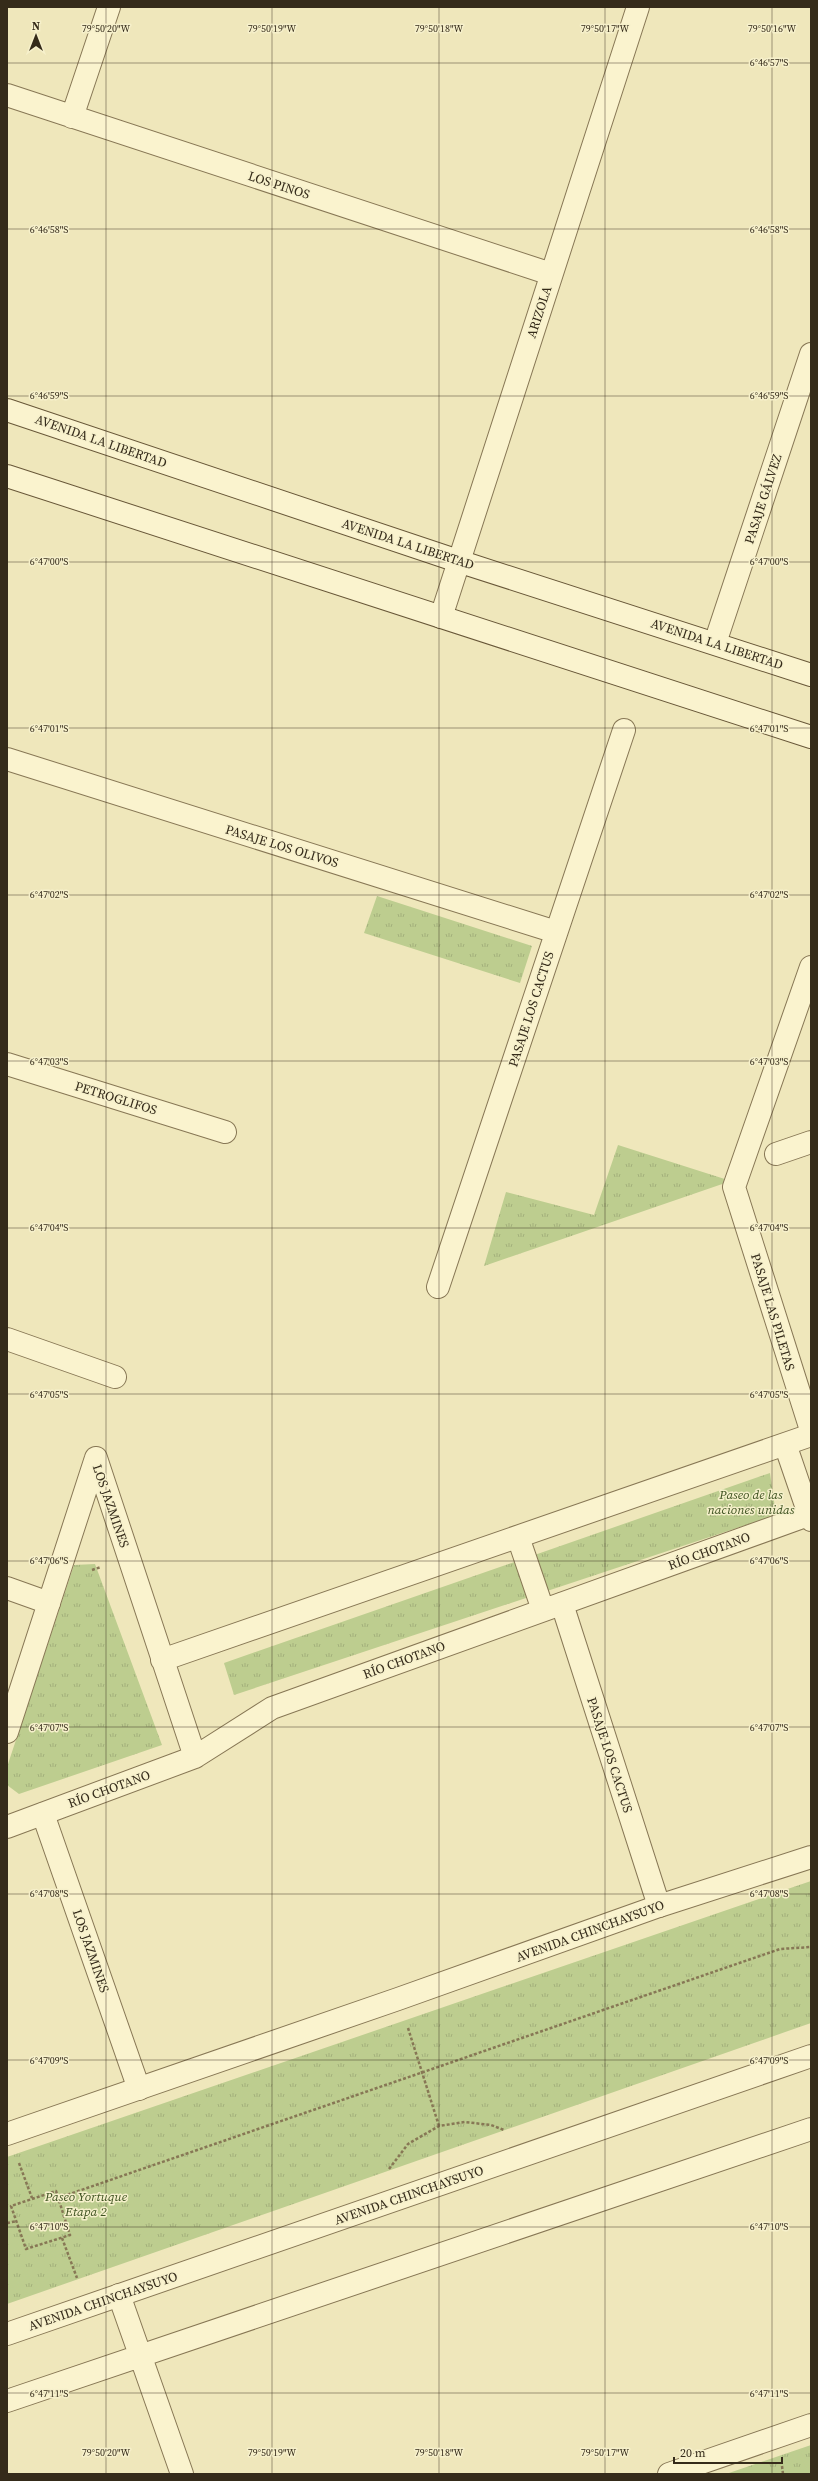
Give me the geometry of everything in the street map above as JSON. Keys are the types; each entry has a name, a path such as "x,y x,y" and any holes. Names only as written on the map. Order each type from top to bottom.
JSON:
{"street":[{"path":"72,116 109,7"},
{"name":"ARIZOLA","path":"441,617 638,7"},
{"name":"LOS PINOS","path":"7,95 551,274"},
{"name":"PASAJE GÁLVEZ","path":"715,643 811,354"},
{"name":"AVENIDA LA LIBERTAD","path":"7,410 458,561 811,675"},
{"path":"7,476 811,737"},
{"name":"PASAJE LOS CACTUS","path":"438,1288 624,730"},
{"name":"PASAJE LOS OLIVOS","path":"7,759 556,932"},
{"name":"PASAJE LAS PILETAS","path":"811,967 734,1187 811,1430"},
{"name":"PETROGLIFOS","path":"7,1064 225,1132"},
{"path":"776,1154 811,1142"},
{"path":"7,1340 115,1377"},
{"path":"162,1660 811,1436"},
{"path":"785,1444 810,1516"},
{"name":"LOS JAZMINES","path":"7,1732 96,1458 195,1757"},
{"name":"RÍO CHOTANO","path":"7,1827 195,1757 272,1708 810,1516"},
{"name":"PASAJE LOS CACTUS","path":"518,1537 552,1607 659,1906"},
{"path":"7,1588 49,1603"},
{"name":"LOS JAZMINES","path":"43,1814 139,2089"},
{"name":"AVENIDA CHINCHAYSUYO","path":"7,2134 398,1999 659,1906 811,1857"},
{"name":"AVENIDA CHINCHAYSUYO","path":"7,2334 811,2056"},
{"path":"7,2401 811,2129"},
{"path":"119,2295 182,2474"},
{"path":"669,2474 811,2425"}],"path":[{"path":"58,2198 423,2074 780,1949 811,1947"},
{"path":"398,1999 439,2126"},
{"path":"377,2206 387,2172 408,2144 439,2126 465,2122 491,2125 516,2135 536,2152"},
{"path":"56,2191 58,2198 70,2235 26,2249 11,2206 56,2191"},
{"path":"7,2223 17,2221"},
{"path":"62,2238 87,2306"}],"green space":[{"path":"377,896 532,946 520,983 364,933"},
{"path":"618,1145 731,1181 484,1266 506,1192 594,1215"},
{"name":"Paseo de las naciones unidas","path":"770,1473 776,1515 234,1695 224,1663"},
{"path":"95,1564 162,1745 19,1794 7,1785 7,1767 74,1565"},
{"name":"Paseo Yortuque Etapa 2","path":"811,1881 811,2023 7,2304 7,2157"},
{"path":"811,2445 811,2474 726,2474"}]}
